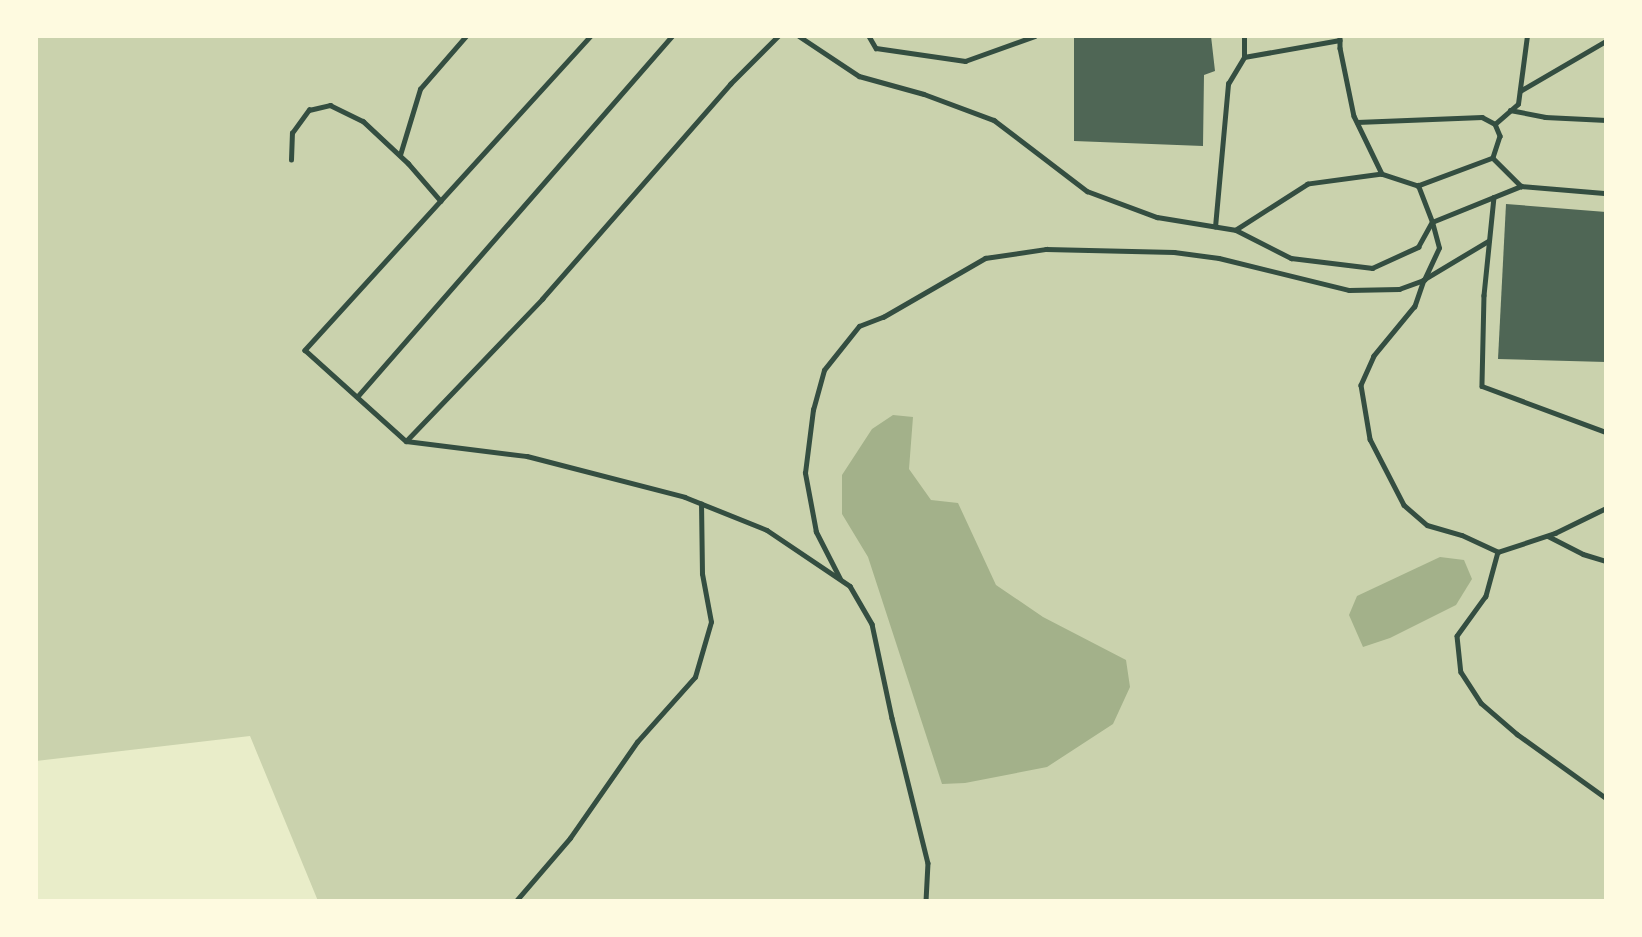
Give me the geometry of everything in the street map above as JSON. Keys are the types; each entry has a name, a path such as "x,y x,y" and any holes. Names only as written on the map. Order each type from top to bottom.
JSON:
{"lane":[{"path":"400,155 420,89 466,36"},
{"path":"591,36 305,350 406,441 527,456 701,504 767,530 850,586 872,624 892,718 928,863 926,901"},
{"path":"357,396 672,36"},
{"path":"406,441 542,299 730,84 778,36"},
{"path":"799,36 859,76 924,94 994,120 1087,191 1157,218 1236,230 1291,258 1372,268 1418,247 1432,222 1521,186 1604,193"},
{"path":"869,36 876,48 965,61 1035,36"},
{"path":"1215,227 1228,84 1244,57 1244,36"},
{"path":"1495,124 1518,104 1527,36"},
{"path":"1244,57 1340,38 1340,48 1357,122 1382,174"},
{"path":"1520,91 1606,41"},
{"path":"291,160 292,133 309,111 330,105 363,121 400,155 441,201"},
{"path":"1510,110 1545,117 1606,120"},
{"path":"1357,122 1482,117 1495,124 1500,136 1493,158"},
{"path":"1236,230 1308,184 1382,174 1418,186 1493,158"},
{"path":"1493,158 1521,186"},
{"path":"1418,186 1440,248 1414,306 1374,357 1361,385 1370,439 1404,504 1426,525 1462,535 1498,552 1548,536 1606,508"},
{"path":"1494,197 1484,295 1482,386 1606,432"},
{"path":"840,579 816,532 805,473 813,410 824,370 859,326 883,316 985,258 1046,249 1162,251 1219,258 1349,290 1399,289 1424,280 1489,241"},
{"path":"516,901 570,838 637,742 695,677 711,622 702,574 701,504"},
{"path":"1548,536 1583,554 1606,561"},
{"path":"1498,552 1486,596 1457,636 1461,672 1481,703 1516,734 1606,798"}],"shaded area":[{"path":"36,36 1606,36 1606,901 318,901 250,736 36,761"},
{"path":"893,415 913,417 909,469 931,500 958,503 996,585 1043,617 1126,660 1130,687 1113,724 1047,767 965,783 942,784 868,557 842,514 842,475 872,429"},
{"path":"1440,557 1464,560 1472,579 1456,605 1390,638 1363,647 1349,615 1357,596"}],"building":[{"path":"1074,36 1211,36 1215,71 1204,75 1203,146 1074,141"},
{"path":"1506,204 1606,212 1606,362 1498,359"}]}
